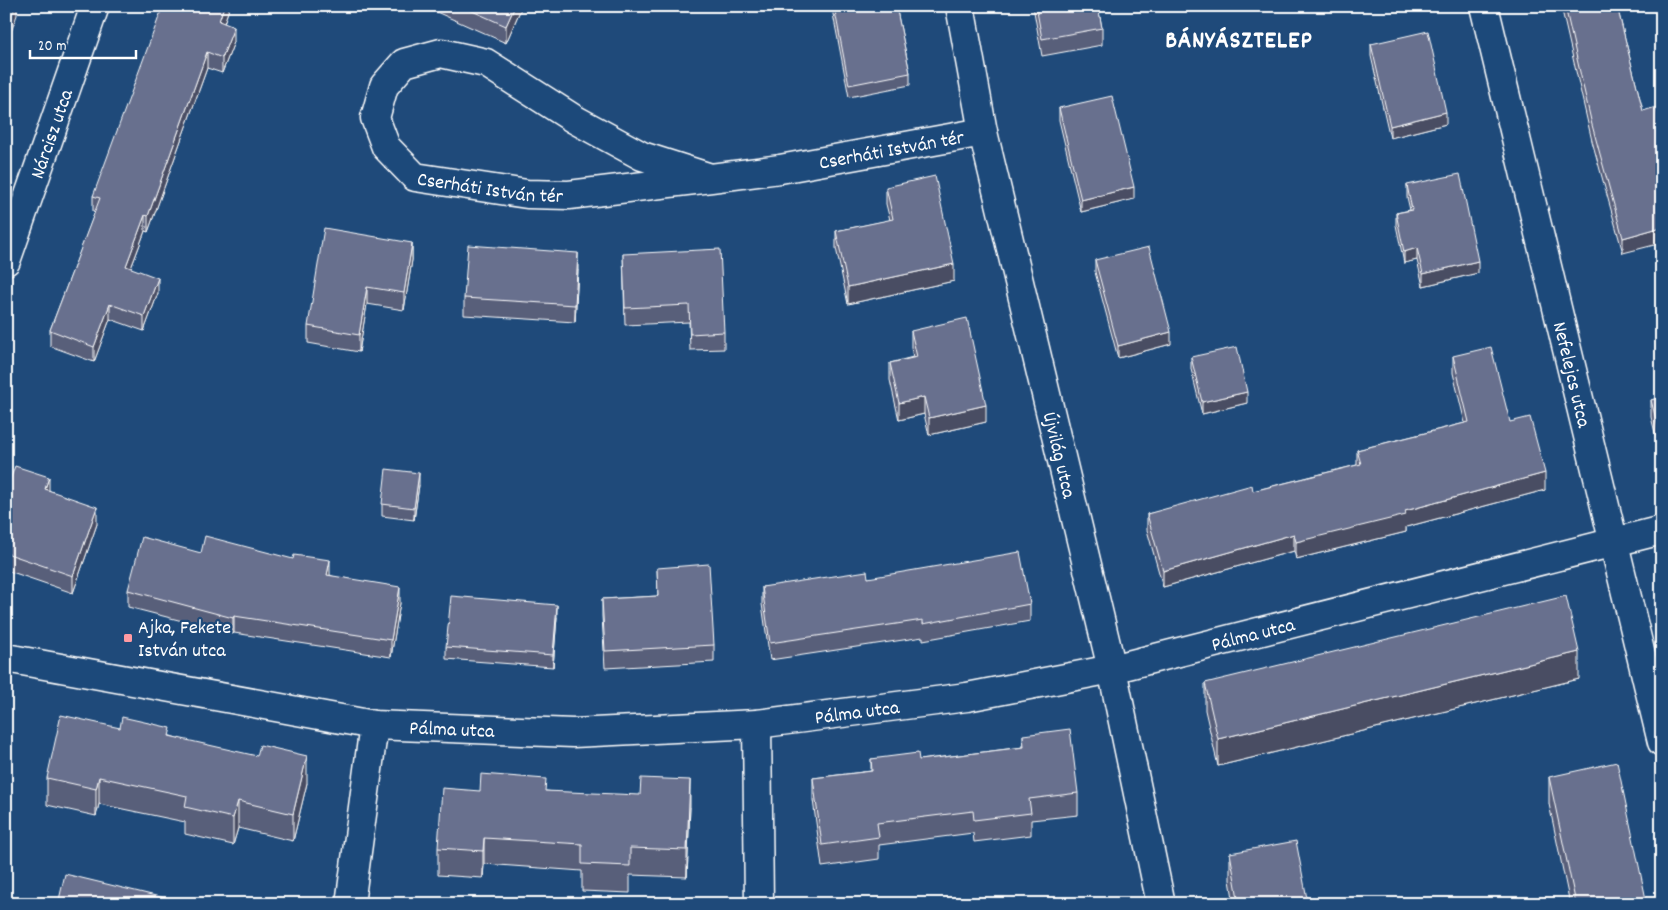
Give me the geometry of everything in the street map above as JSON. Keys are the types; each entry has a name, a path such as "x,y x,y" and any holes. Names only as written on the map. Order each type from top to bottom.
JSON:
{"street":[{"name":"Nárcisz utca","path":"6,261 95,6"},
{"name":"Újvilág utca","path":"960,6 983,132 1112,669 1161,904"},
{"name":"Nefelejcs utca","path":"1484,6 1662,742"},
{"name":"Cserháti István tér","path":"711,178 642,156 574,119 486,63 441,53 404,63 384,86 375,118 386,147 415,177 527,194 569,195 711,178 780,169 983,132"},
{"name":"Pálma utca","path":"6,658 36,665 374,725 574,733 757,724 967,697 1112,669 1662,530"},
{"path":"6,679 36,665"},
{"path":"757,724 759,904"},
{"path":"350,904 374,725"}],"building":[{"path":"6,6 15,6 6,31"},
{"path":"163,6 224,6 219,21 234,27 222,58 207,52 148,216 145,215 126,266 158,278 144,316 110,304 94,347 50,330 100,198 93,196"},
{"path":"461,6 515,6 506,26"},
{"path":"834,6 896,6 910,73 849,85"},
{"path":"1036,6 1098,6 1102,28 1042,39"},
{"path":"1565,6 1617,6 1643,111 1656,107 1662,126 1662,227 1623,238 1592,125"},
{"path":"1428,31 1446,112 1390,126 1371,44"},
{"path":"1112,96 1134,187 1081,200 1059,108"},
{"path":"1460,174 1478,261 1423,274 1417,248 1404,252 1396,213 1412,210 1407,185"},
{"path":"935,176 954,264 848,287 836,231 893,219 886,187"},
{"path":"324,228 412,243 404,293 367,287 359,335 308,326"},
{"path":"468,245 578,253 575,305 464,298"},
{"path":"1149,247 1171,332 1118,346 1095,260"},
{"path":"720,249 724,332 690,334 689,305 625,308 623,254"},
{"path":"967,318 986,405 929,418 924,397 899,403 890,363 917,357 911,331"},
{"path":"1237,347 1247,392 1202,402 1191,357"},
{"path":"1491,347 1510,422 1530,417 1545,473 1405,511 1406,515 1296,542 1294,534 1163,571 1147,514 1252,485 1253,491 1361,464 1357,450 1469,422 1453,356"},
{"path":"1662,397 1662,443 1651,400"},
{"path":"15,466 49,477 45,489 97,507 73,576 6,553 6,491"},
{"path":"386,469 419,473 414,508 382,504"},
{"path":"205,536 293,559 294,555 330,560 327,575 400,587 391,640 234,616 233,618 128,590 142,537 201,553"},
{"path":"1020,552 1030,604 923,624 923,620 770,643 762,587 867,571 868,578"},
{"path":"709,564 714,645 605,651 602,599 658,596 657,568"},
{"path":"451,596 557,605 553,655 446,647"},
{"path":"1566,596 1579,652 1218,739 1205,683"},
{"path":"61,715 120,728 122,717 171,728 169,736 257,756 260,745 307,756 293,814 238,801 233,818 185,807 187,796 99,777 96,789 47,778"},
{"path":"1070,729 1078,793 1029,799 1031,813 974,820 973,811 877,823 879,837 822,845 813,778 872,771 871,759 918,753 919,760 1024,747 1023,735"},
{"path":"1617,762 1647,904 1576,904 1549,777"},
{"path":"481,774 546,779 545,791 640,795 641,778 690,780 687,850 630,848 630,866 582,864 582,844 484,838 483,851 438,848 442,788 480,791"},
{"path":"1296,841 1308,904 1239,904 1230,853"},
{"path":"65,874 189,904 58,904"}],"place":[{"name":"Ajka, Fekete István utca","path":"128,638"}],"district":[{"name":"BÁNYÁSZTELEP","path":"1239,38"}]}
